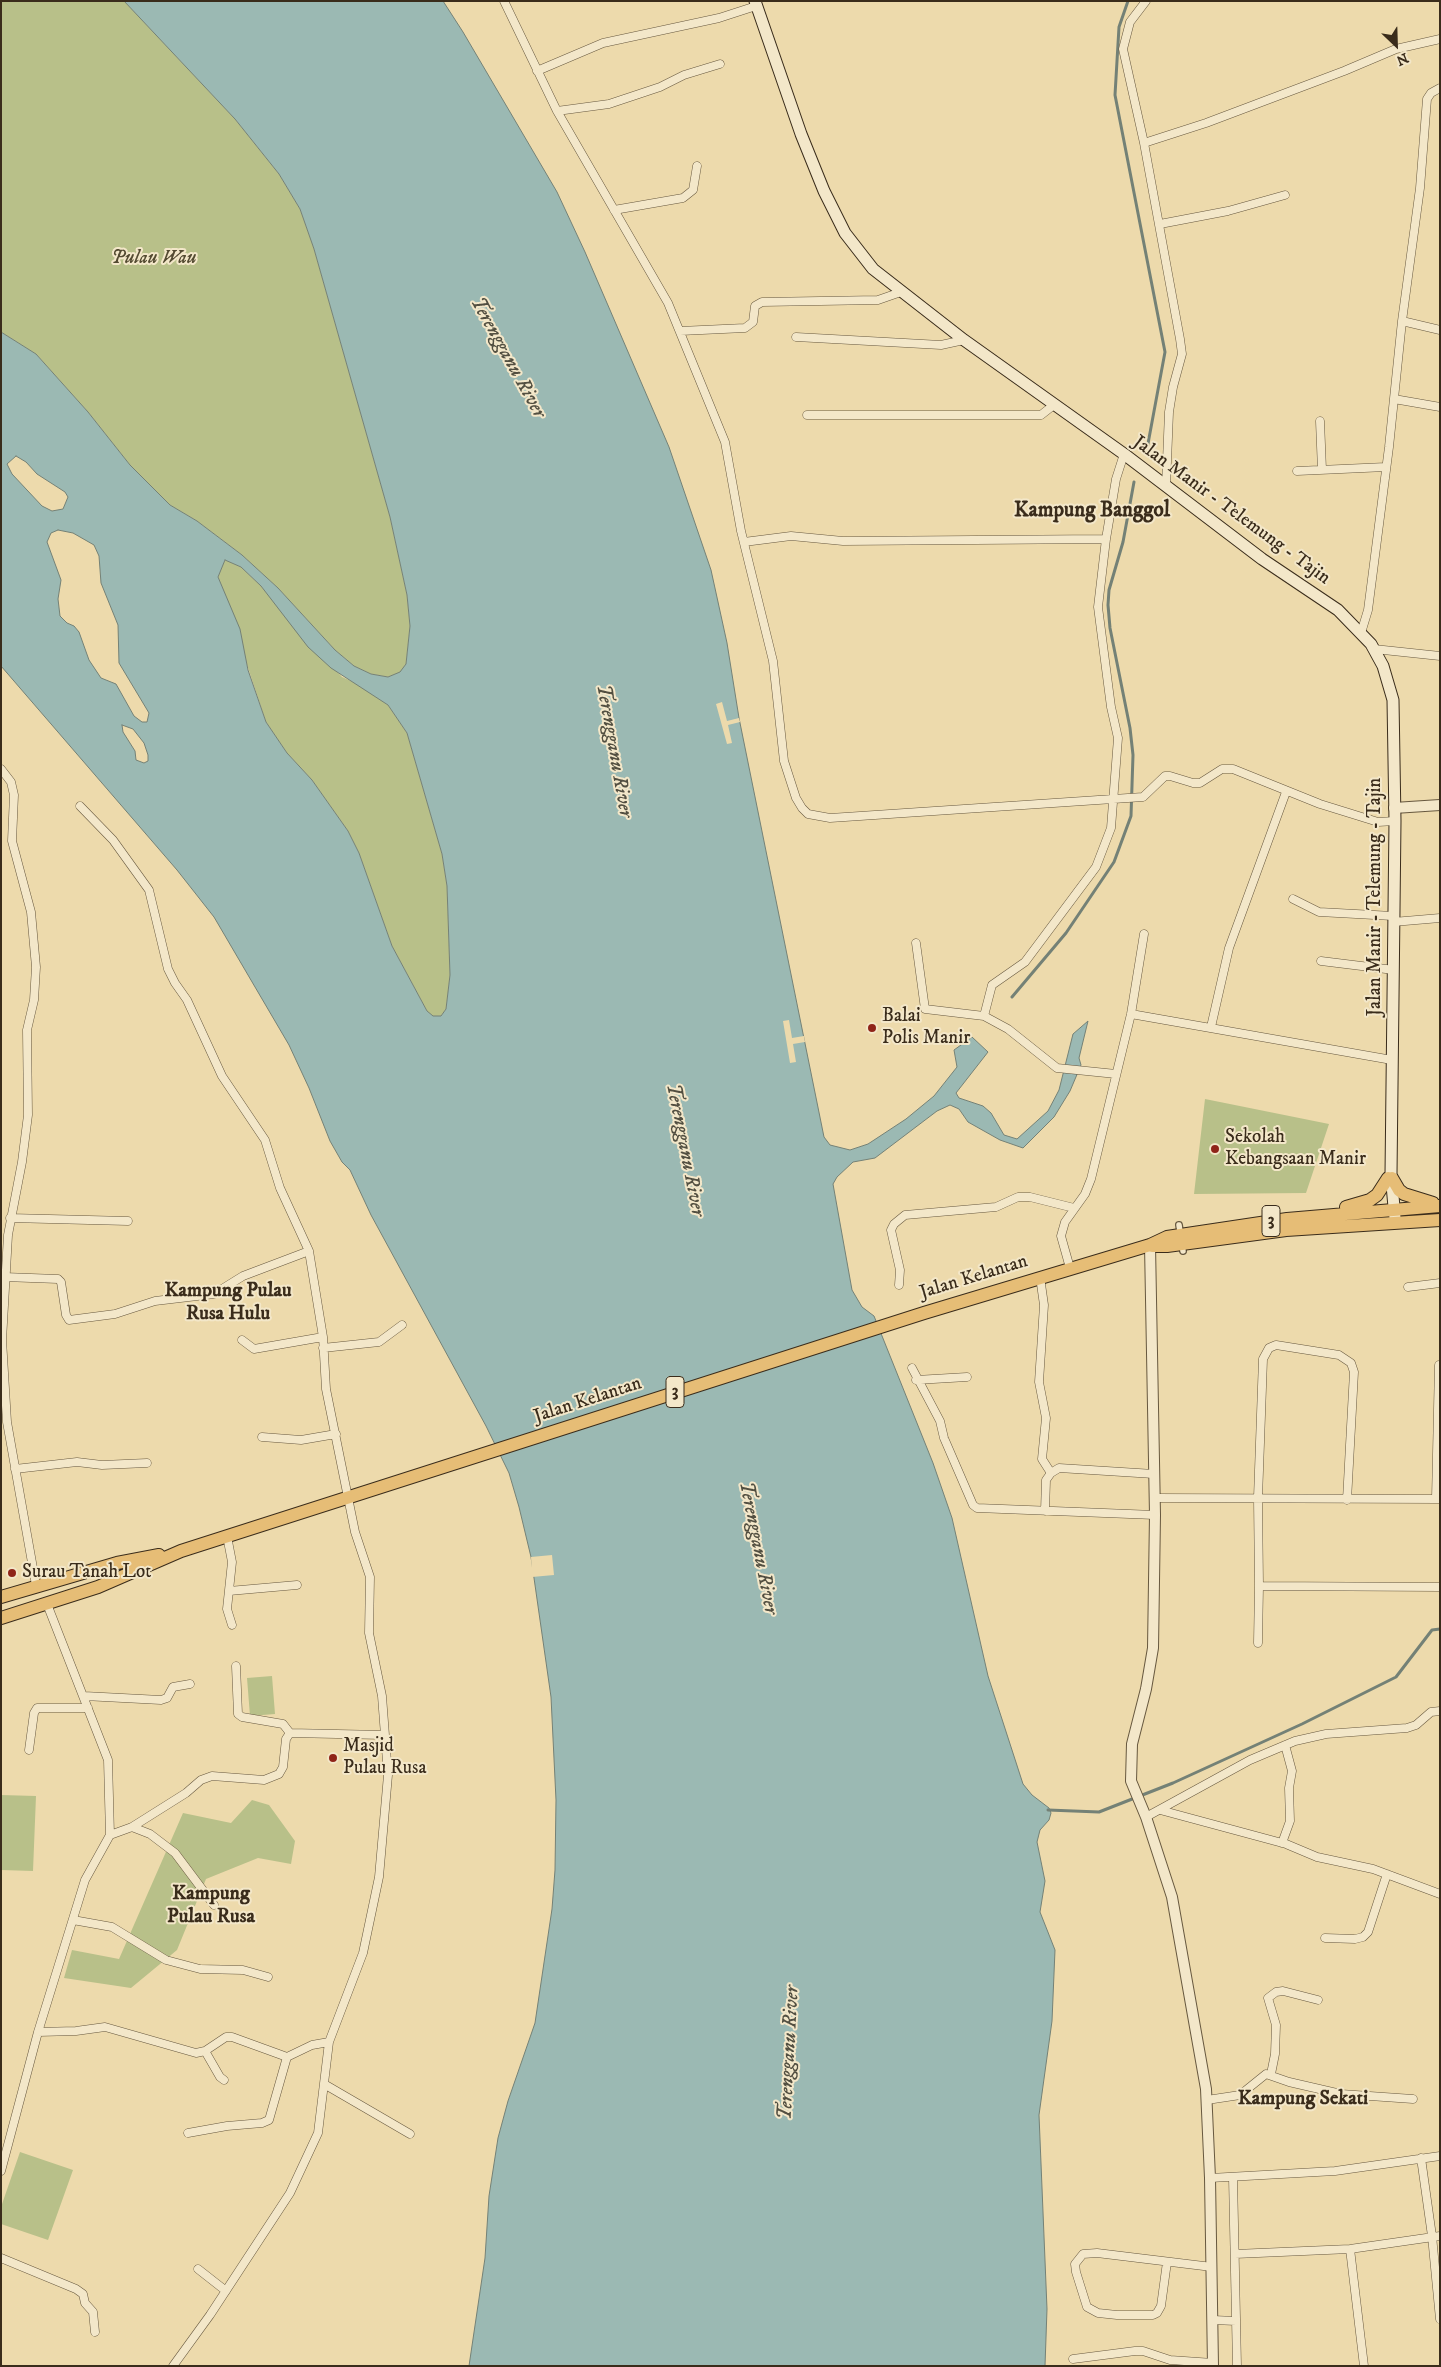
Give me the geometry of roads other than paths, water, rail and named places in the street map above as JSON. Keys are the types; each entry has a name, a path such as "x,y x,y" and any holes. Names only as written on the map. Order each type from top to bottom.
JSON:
{"highway":[{"path":"1287,1219 1370,1200 1377,1195 1390,1177 1404,1194 1440,1205"},
{"name":"Jalan Kelantan","path":"1,1618 98,1587 181,1551 1070,1268 1181,1239 1287,1219 1440,1205"},
{"name":"Jalan Kelantan","path":"1181,1239 1391,1222 1440,1220"},
{"name":"Jalan Kelantan","path":"1,1597 33,1586 117,1563 181,1551"},
{"path":"33,1586 50,1586 97,1574 102,1575 103,1579 98,1587"}],"main road":[{"name":"Jalan Manir - Telemung - Tajin","path":"755,4 801,134 836,216 854,246 866,261 901,292 964,340 1124,454 1299,586 1338,610 1374,649 1389,680 1393,700 1395,821 1391,1222"}],"street":[{"path":"504,1 557,111 658,285 680,331 725,442 744,542 773,661 787,773 796,798 808,814 830,818 1143,797 1165,776 1200,783 1222,769 1233,769 1286,792 1378,822 1395,821"},
{"path":"1146,1 1130,22 1123,49 1160,224 1182,354 1172,387 1166,486"},
{"path":"537,71 603,43 719,18 755,4"},
{"path":"1144,143 1216,120 1396,50 1440,39"},
{"path":"557,111 609,104 660,87 684,75 720,64"},
{"path":"1361,633 1368,610 1386,467 1402,322 1420,188 1428,100 1431,94 1440,88"},
{"path":"614,210 683,198 693,190 697,166"},
{"path":"1160,224 1228,211 1284,195"},
{"path":"680,331 745,328 753,322 755,306 762,302 878,300 901,292"},
{"path":"1402,322 1440,330"},
{"path":"796,337 941,345 964,340"},
{"path":"1394,398 1440,407"},
{"path":"807,416 1040,415 1055,404"},
{"path":"1320,421 1322,470"},
{"path":"984,1016 992,985 1025,962 1096,867 1112,828 1117,798 1118,738 1111,707 1098,607 1106,539 1116,479 1124,454"},
{"path":"1297,472 1386,467"},
{"path":"744,542 791,536 843,541 1106,539"},
{"path":"1374,649 1440,656"},
{"path":"1,769 11,782 14,795 12,842 30,912 36,967 34,1000 28,1030 28,1115 22,1162 10,1218 4,1277 2,1340 7,1422 33,1586"},
{"path":"1211,1028 1229,948 1286,792"},
{"path":"1394,808 1440,805"},
{"path":"80,806 113,840 149,890 168,969 187,1000 222,1076 264,1140 280,1188 309,1250 323,1338 326,1389 354,1532 370,1577 369,1634 382,1696 388,1788 379,1877 363,1953 329,2042 318,2133 290,2193 226,2291 173,2366"},
{"path":"1293,899 1319,912 1393,919 1440,918"},
{"path":"1070,1268 1061,1236 1065,1222 1085,1194 1092,1179 1131,1014 1144,934"},
{"path":"916,943 925,1009 984,1016 1008,1029 1057,1068 1116,1074"},
{"path":"1321,961 1394,970"},
{"path":"1131,1014 1392,1060"},
{"path":"899,1284 900,1270 891,1230 894,1224 905,1215 996,1207 1018,1197 1030,1197 1074,1208"},
{"path":"10,1218 128,1221"},
{"path":"1072,2359 1143,2351 1170,2360 1213,2364 1210,2178 1206,2089 1172,1897 1131,1781 1132,1744 1146,1689 1153,1648 1155,1498 1150,1246"},
{"path":"4,1277 58,1279 62,1285 66,1315 69,1320 115,1314 155,1301 214,1294 242,1276 309,1250"},
{"path":"1040,1277 1044,1305 1039,1382 1046,1418 1042,1458 1051,1472"},
{"path":"1408,1287 1440,1283"},
{"path":"323,1348 379,1342 402,1325"},
{"path":"242,1340 254,1350 323,1338"},
{"path":"1258,1643 1258,1498 1263,1359 1269,1348 1276,1345 1339,1355 1352,1363 1354,1372 1347,1500"},
{"path":"1155,1498 1438,1499 1439,1365"},
{"path":"912,1368 916,1380 940,1421 944,1438 973,1505 982,1509 1155,1515"},
{"path":"916,1380 967,1377"},
{"path":"262,1437 301,1440 336,1434"},
{"path":"15,1468 78,1462 102,1465 147,1463"},
{"path":"1045,1511 1046,1480 1051,1472 1059,1468 1154,1474"},
{"path":"227,1536 232,1562 227,1609 232,1625"},
{"path":"230,1591 297,1585"},
{"path":"1259,1586 1440,1588"},
{"path":"1,2172 38,2032 85,1880 110,1835 108,1760 46,1604"},
{"path":"236,1666 238,1714 242,1717 283,1724 290,1733"},
{"path":"84,1696 161,1700 167,1698 172,1687 190,1684"},
{"path":"29,1750 34,1713 37,1708 88,1708"},
{"path":"1144,1814 1160,1810 1250,1760 1307,1737 1413,1727 1430,1712 1440,1711"},
{"path":"290,1733 384,1735"},
{"path":"110,1835 132,1827 186,1793 201,1780 212,1776 264,1780 279,1774 283,1767 286,1739 290,1733"},
{"path":"1282,1843 1290,1821 1289,1788 1292,1771 1285,1745"},
{"path":"1160,1810 1282,1843 1317,1857 1373,1869 1440,1894"},
{"path":"132,1827 150,1834 175,1853 214,1905"},
{"path":"1325,1938 1355,1939 1363,1937 1368,1932 1387,1874"},
{"path":"74,1920 112,1927 166,1960 200,1969 242,1970 268,1977"},
{"path":"1271,2074 1275,2054 1276,2025 1268,1998 1276,1992 1282,1992 1318,2000"},
{"path":"38,2032 76,2031 105,2027 196,2053 205,2051 226,2037 232,2037 287,2057 312,2046 329,2042"},
{"path":"205,2051 220,2077 224,2080"},
{"path":"188,2133 227,2126 262,2123 268,2120 287,2057"},
{"path":"1207,2100 1240,2095 1262,2075 1271,2074 1289,2082 1341,2094 1413,2099"},
{"path":"324,2084 410,2134"},
{"path":"1210,2178 1335,2171 1440,2156"},
{"path":"1421,2158 1436,2236 1440,2319"},
{"path":"1233,2177 1237,2366"},
{"path":"1235,2254 1350,2249 1436,2236"},
{"path":"1350,2249 1364,2366"},
{"path":"1167,2262 1161,2306 1157,2313 1153,2315 1117,2315 1098,2312 1087,2307 1082,2295 1075,2264 1083,2254 1097,2252 1212,2267"},
{"path":"1,2258 76,2289 83,2294 85,2304 93,2312 95,2332"},
{"path":"198,2268 226,2291"},
{"path":"1212,2320 1236,2321"}],"water":[{"name":"Terengganu River","path":"124,1 443,1 557,192 585,252 669,447 711,570 824,1137 830,1145 850,1150 868,1144 906,1119 934,1096 957,1067 954,1050 972,1037 988,1052 956,1093 959,1098 983,1106 991,1113 1004,1135 1017,1139 1048,1111 1059,1090 1073,1034 1088,1021 1079,1058 1081,1065 1070,1091 1054,1117 1023,1148 1000,1140 968,1122 959,1109 950,1105 937,1111 875,1158 853,1162 837,1177 833,1184 852,1290 862,1307 874,1316 933,1463 952,1518 988,1676 1023,1784 1032,1795 1049,1808 1051,1813 1049,1820 1040,1830 1037,1842 1045,1881 1040,1912 1055,1950 1052,2021 1039,2115 1047,2309 1045,2366 469,2366 485,2258 489,2196 498,2138 508,2101 535,2023 552,1909 555,1870 556,1800 551,1697 531,1557 519,1507 509,1473 486,1426 371,1215 350,1170 342,1162 330,1141 309,1088 289,1045 214,917 177,870 1,666 1,332 36,354 88,412 130,465 170,505 197,521 242,555 278,588 335,650 354,666 371,674 388,677 400,672 406,664 410,626 407,595 390,517 314,249 300,209 279,174 235,119","holes":["16,456 26,462 37,474 65,492 68,497 63,509 52,511 42,506 12,474 7,464","58,530 73,533 94,545 99,556 101,583 118,625 119,663 149,713 147,722 142,722 134,716 116,684 101,678 89,660 79,632 60,616 58,599 61,580 47,542 51,533","225,560 241,567 261,586 308,647 331,668 388,705 407,733 442,854 447,886 450,975 446,1009 441,1016 433,1016 427,1011 392,946 359,853 348,831 312,780 287,753 266,722 248,670 240,629 218,577","122,725 133,729 144,743 148,761 144,763 136,760 135,751 123,732"]}],"waterway":[{"path":"1128,1 1119,27 1115,95 1165,352 1147,449"},
{"path":"1012,997 1066,933 1114,862 1131,816 1133,755 1130,728 1110,628 1108,605 1109,590 1123,542 1134,482"},
{"path":"1048,1810 1099,1812 1173,1783 1302,1724 1396,1677 1432,1630 1440,1629"}],"place":[{"name":"Balai Polis Manir","path":"872,1028"},
{"name":"Sekolah Kebangsaan Manir","path":"1215,1149"},
{"name":"Surau Tanah Lot","path":"12,1573"},
{"name":"Masjid Pulau Rusa","path":"333,1758"}],"district":[{"name":"Kampung Banggol","path":"1092,512"},
{"name":"Kampung Pulau Rusa Hulu","path":"228,1304"},
{"name":"Kampung Pulau Rusa","path":"211,1906"},
{"name":"Kampung Sekati","path":"1303,2100"}],"park label":[{"name":"Pulau Wau","path":"154,259"}]}
